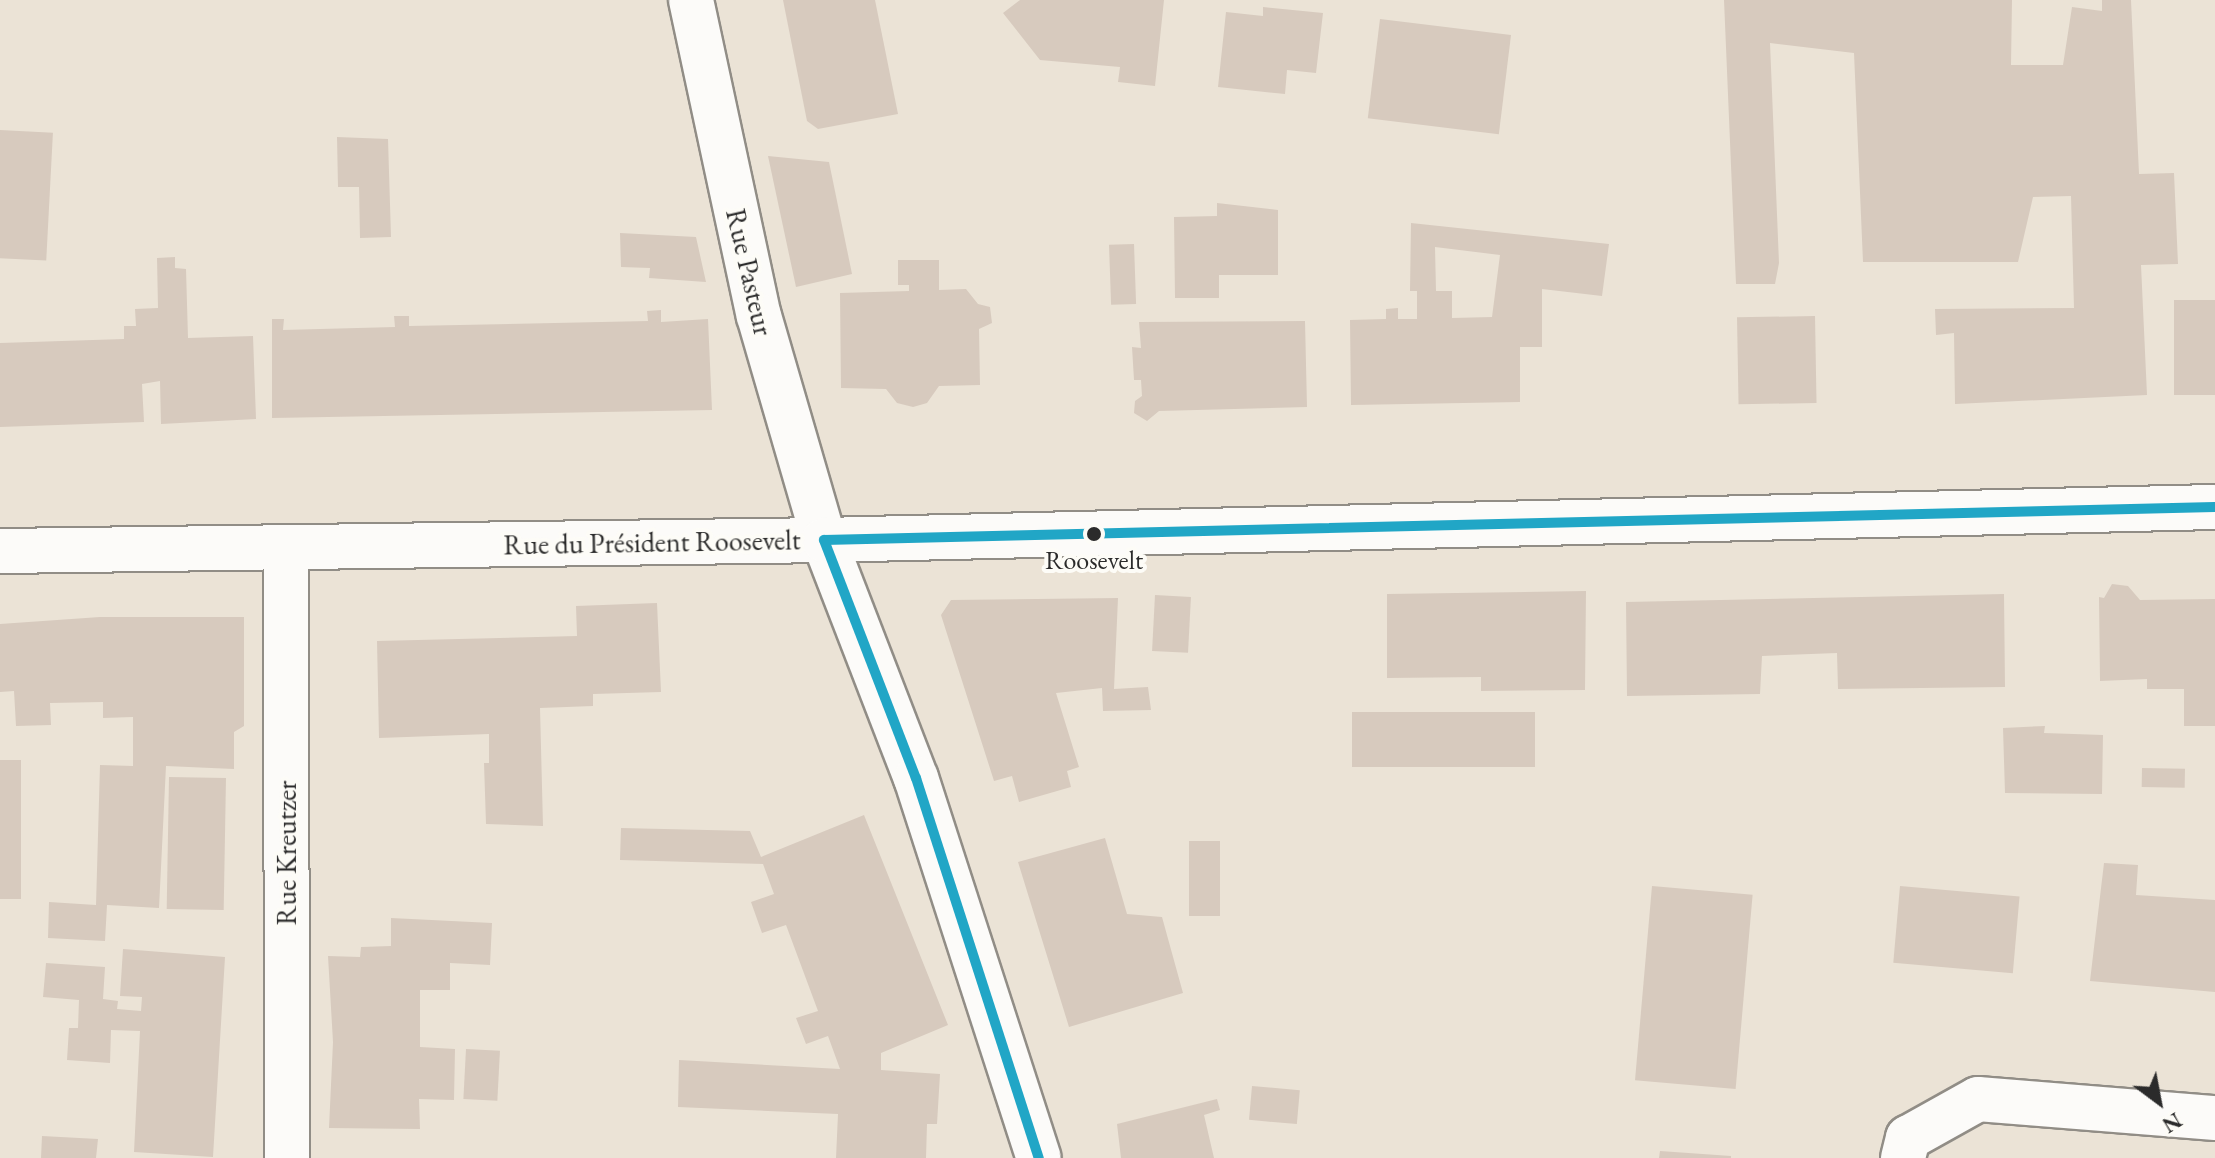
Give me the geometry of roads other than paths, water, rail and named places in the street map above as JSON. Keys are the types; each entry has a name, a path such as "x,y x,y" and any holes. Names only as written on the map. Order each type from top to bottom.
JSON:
{"main road":[{"name":"Rue Pasteur","path":"691,0 759,316 824,540 916,778 1039,1158"},
{"name":"Rue du Président Roosevelt","path":"0,551 824,540 2215,507"},
{"name":"Rue Kreutzer","path":"286,547 287,1158"},
{"path":"1903,1158 1908,1138 1978,1099 2215,1118"}],"place":[{"name":"Roosevelt","path":"1094,534"}]}
